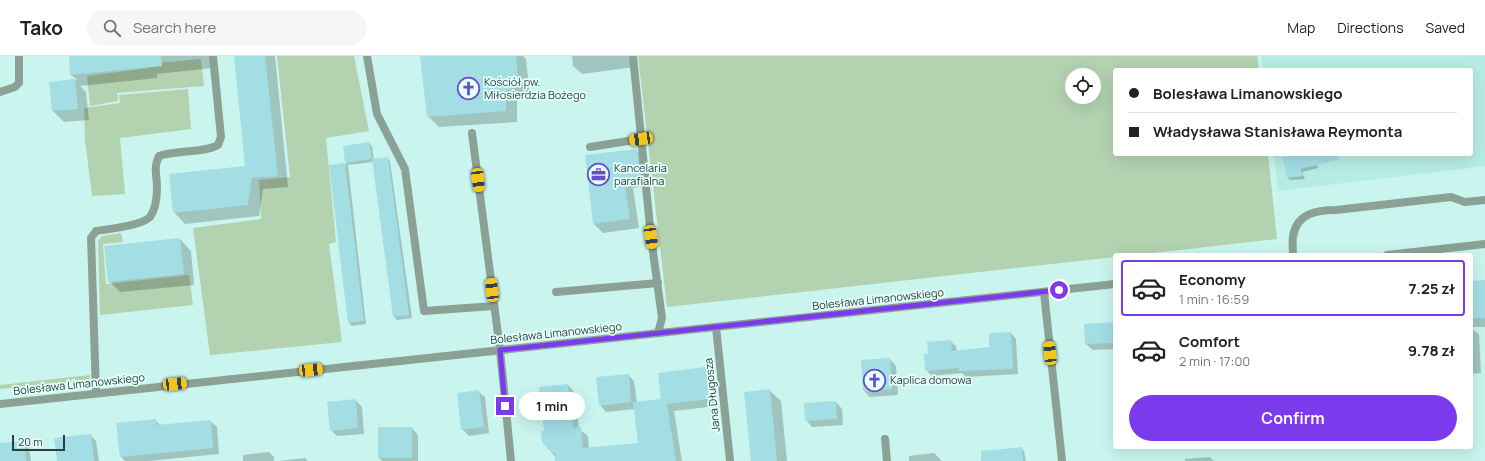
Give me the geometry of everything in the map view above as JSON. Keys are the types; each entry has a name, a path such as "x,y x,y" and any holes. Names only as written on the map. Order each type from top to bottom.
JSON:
{"street":[{"path":"0,92 15,87 18,83 19,56"},
{"path":"96,393 91,238 96,231 138,223 150,217 156,202 157,185 154,167 159,156 170,152 209,148 218,145 221,137 213,56"},
{"path":"367,56 377,114 405,168 424,311 494,306"},
{"path":"633,56 651,237 662,318 658,333"},
{"path":"472,133 500,350 511,461"},
{"path":"590,146 641,139"},
{"path":"1293,253 1293,236 1298,225 1307,215 1318,210 1336,210 1451,197 1465,202 1485,200"},
{"path":"1405,253 1485,244"},
{"path":"556,292 658,283"},
{"name":"Bolesława Limanowskiego","path":"0,404 1113,284"},
{"path":"1044,292 1062,461"},
{"name":"Jana Długosza","path":"716,327 730,461"},
{"path":"885,439 887,461"}],"shaded area":[{"path":"277,56 354,56 369,131 326,138 336,242 329,244 342,342 210,355 193,228 261,219 259,180 290,177"},
{"path":"638,56 1257,56 1259,68 1113,68 1113,156 1268,156 1277,239 1154,253 1113,253 1113,257 667,307"},
{"path":"1261,56 1485,56 1485,166 1278,191 1274,156 1473,156 1473,68 1263,68"},
{"path":"201,59 204,86 117,93 118,101 90,106 87,76 149,68 149,64"},
{"path":"188,89 191,129 120,138 125,194 92,196 85,140 84,108 120,103 119,95"},
{"path":"121,233 123,242 103,244 106,284 189,275 193,305 100,315 98,241 102,236"},
{"path":"90,375 90,380 0,389 0,385"}],"building":[{"path":"69,56 161,56 162,66 70,75"},
{"path":"234,56 265,56 278,176 252,178 248,205 173,213 169,174 245,166"},
{"name":"Kościół pw. Miłosierdzia Bożego","path":"420,56 516,56 519,86 506,90 506,111 427,117"},
{"path":"75,79 78,109 52,111 49,82"},
{"path":"369,142 372,159 345,163 343,146"},
{"path":"637,149 640,178 624,180 630,219 593,224 585,155"},
{"path":"1339,156 1339,160 1300,169 1303,176 1287,178 1282,157"},
{"path":"388,157 409,315 393,317 372,159"},
{"path":"345,163 364,321 348,323 329,165"},
{"path":"180,238 184,274 108,282 104,246"},
{"path":"1485,280 1485,318 1473,318 1473,281"},
{"path":"1113,322 1113,343 1085,344 1084,324"},
{"path":"1011,332 1013,369 959,371 959,368 925,371 924,354 928,354 927,342 951,340 952,351 989,347 989,333"},
{"path":"890,358 892,389 863,391 861,360"},
{"path":"705,367 709,399 667,404 676,461 555,461 555,454 542,442 541,431 544,431 539,387 568,384 573,428 581,427 583,448 638,443 633,402 661,399 658,373"},
{"path":"629,374 631,402 599,406 596,377"},
{"path":"770,389 777,461 751,461 744,392"},
{"path":"479,390 484,427 461,430 457,393"},
{"path":"356,399 358,428 330,431 327,402"},
{"path":"836,401 837,419 805,421 804,403"},
{"path":"156,419 156,425 211,420 213,448 120,457 116,423"},
{"path":"378,427 412,427 412,458 378,458"},
{"path":"91,434 94,461 57,461 54,438"},
{"path":"24,441 26,461 0,461 0,443"},
{"path":"1022,447 1023,461 981,461 981,451"}],"place":[{"name":"Kościół pw. Miłosierdzia Bożego","path":"468,88"},
{"name":"Kancelaria parafialna","path":"598,174"},
{"name":"Kaplica domowa","path":"874,380"}],"route":[{"path":"505,406 500,350 1059,290"}]}
